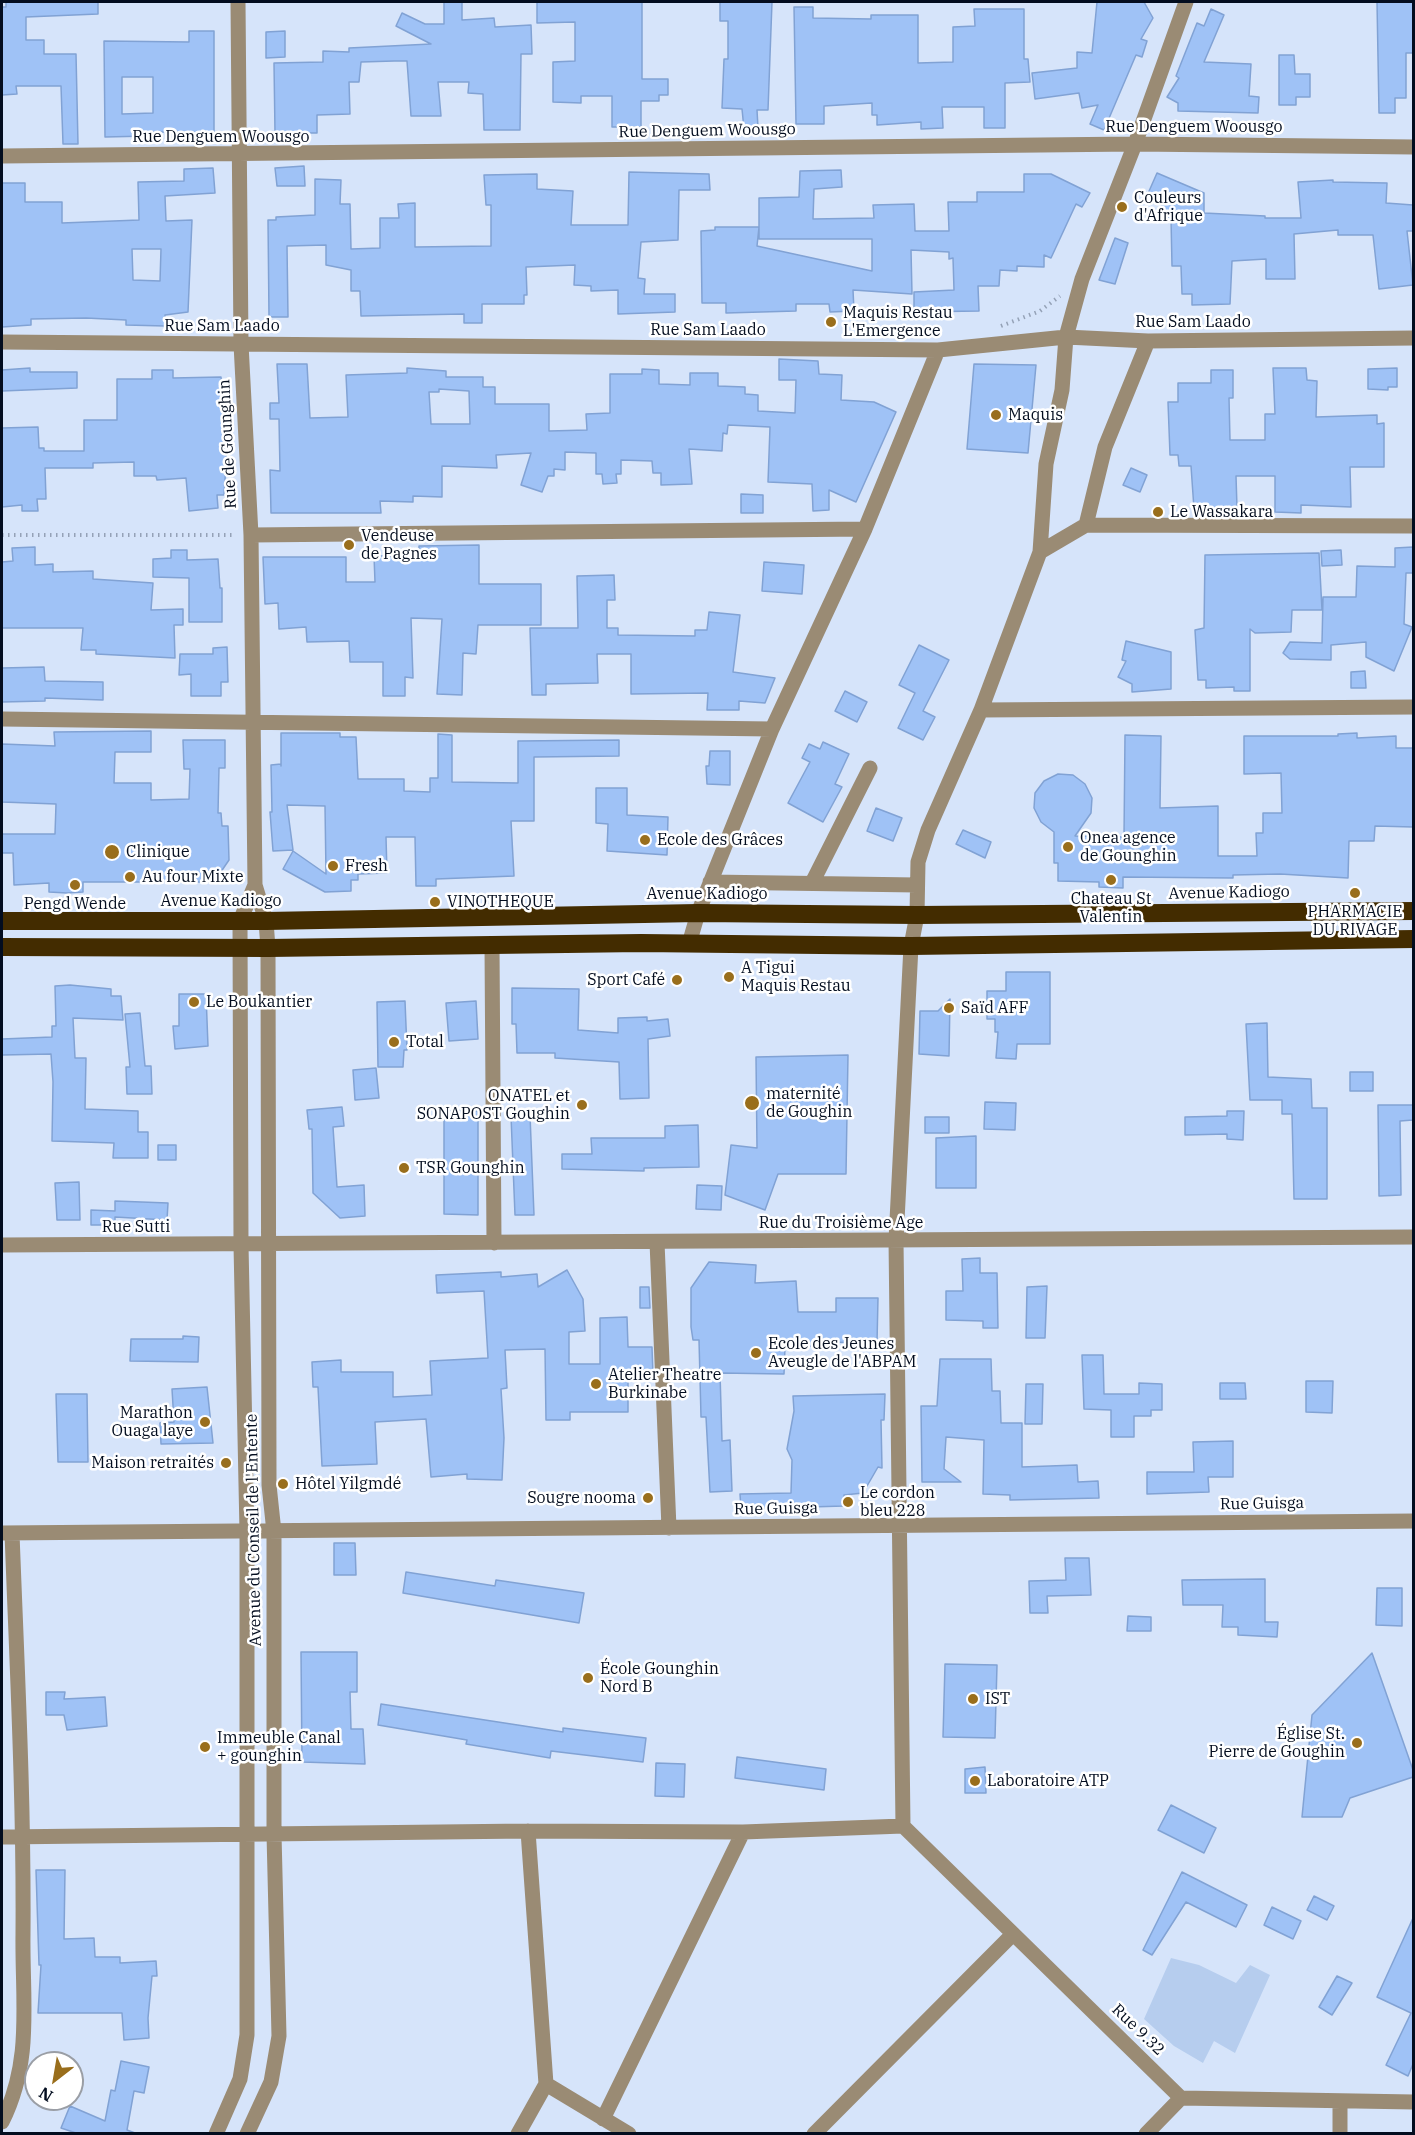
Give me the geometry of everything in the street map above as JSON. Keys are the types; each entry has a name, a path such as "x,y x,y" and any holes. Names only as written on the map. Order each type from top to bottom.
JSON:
{"highway":[{"name":"Avenue Kadiogo","path":"2,921 266,921 698,913 917,915 1413,911"},
{"path":"2,947 267,948 689,944 911,946 1413,939"}],"street":[{"name":"Rue de Gounghin","path":"238,2 241,344 251,535 255,885 266,921"},
{"path":"2,1837 528,1831 743,1833 903,1826 896,1240 911,946 917,915 918,862 928,830 981,710 1040,552 1046,464 1062,390 1066,337 1082,279 1135,144 1186,2"},
{"name":"Rue Denguem Woousgo","path":"2,156 1135,144 1413,147"},
{"name":"Rue Sam Laado","path":"2,342 938,350 1066,337 1148,341 1413,338"},
{"path":"1086,525 1105,447 1148,341"},
{"path":"689,944 698,913 772,729 865,529 938,350"},
{"path":"1040,552 1086,525 1413,526"},
{"path":"251,535 865,529"},
{"path":"981,710 1413,707"},
{"path":"2,719 772,729"},
{"path":"812,883 870,768"},
{"path":"710,882 917,885"},
{"name":"Rue de Gounghin","path":"240,921 255,885"},
{"name":"Avenue du Conseil de l'Entente","path":"216,2133 231,2101 244,2058 248,1834 247,1532 241,1245 240,921"},
{"name":"Avenue du Conseil de l'Entente","path":"247,2133 271,2082 279,2036 274,1834 274,1532 269,1485 270,1245 266,921"},
{"path":"492,946 494,1243"},
{"name":"Rue du Troisième Age","path":"270,1245 1413,1236"},
{"path":"657,1242 669,1528"},
{"name":"Rue Sutti","path":"2,1245 270,1245"},
{"name":"Rue Guisga","path":"7,1533 1413,1521"},
{"path":"2,2122 19,2079 25,2047 22,2011 23,1837 7,1533"},
{"name":"Rue 9.32","path":"903,1826 1181,2098"},
{"path":"518,2133 546,2085 528,1831"},
{"path":"603,2119 743,1833"},
{"path":"814,2133 1013,1934"},
{"path":"546,2085 628,2133"},
{"path":"1146,2133 1181,2098 1413,2102"},
{"path":"1340,2101 1340,2133"}],"path":[{"path":"999,327 1040,311 1082,279"},
{"path":"2,535 251,535"}],"shaded area":[{"path":"1171,1958 1199,1965 1236,1983 1250,1965 1270,1975 1235,2053 1214,2041 1203,2063 1174,2046 1144,2019"}],"building":[{"path":"6,2 98,2 98,14 26,17 26,40 44,40 44,54 76,54 78,144 63,144 61,86 16,86 17,94 2,95 2,7 6,7"},
{"path":"444,2 462,2 462,20 494,18 495,27 531,25 532,54 521,54 520,130 484,130 483,94 468,93 469,82 438,82 441,116 411,116 407,61 394,61 361,62 359,82 349,82 350,114 317,115 317,133 275,133 274,63 323,62 323,51 349,52 349,48 431,44 396,26 402,13 425,24 444,24"},
{"path":"537,2 642,2 642,79 668,79 668,95 659,95 659,101 641,101 641,127 612,127 612,96 581,96 581,103 553,102 553,62 575,61 575,22 537,23"},
{"path":"720,2 772,2 768,110 757,110 758,128 744,129 742,109 722,108 724,59 728,59 728,21 720,21"},
{"path":"1097,2 1144,2 1153,18 1141,39 1147,41 1142,57 1136,55 1104,130 1090,124 1098,105 1082,108 1079,93 1035,99 1032,73 1077,68 1077,52 1092,53"},
{"path":"1377,2 1413,2 1413,53 1406,53 1406,98 1395,98 1395,113 1379,113"},
{"path":"794,7 813,7 813,18 871,19 871,15 918,15 918,63 953,62 953,27 975,26 974,9 1024,9 1024,59 1028,59 1030,82 1005,83 1005,128 984,128 984,107 942,107 943,128 921,129 921,122 877,125 877,115 872,115 872,103 824,106 824,124 796,124"},
{"path":"1211,9 1224,15 1204,62 1251,64 1249,96 1259,97 1258,113 1178,111 1178,103 1167,97 1179,78 1176,76 1197,23 1204,26"},
{"path":"189,31 214,31 214,135 194,135 194,132 148,132 148,136 105,137 104,41 189,42","holes":["122,77 153,77 153,113 122,114"]},
{"path":"285,31 285,57 266,58 266,32"},
{"path":"1279,55 1294,55 1295,74 1310,74 1310,97 1296,97 1296,105 1279,105"},
{"path":"304,166 305,186 277,186 275,168"},
{"path":"213,168 215,193 165,196 166,221 192,220 188,312 165,315 165,326 126,325 126,320 86,318 31,319 31,325 2,327 2,183 25,183 25,202 62,202 62,223 139,220 138,182 184,181 184,169","holes":["132,249 161,249 160,281 133,280"]},
{"path":"841,170 842,187 814,189 813,219 874,218 873,205 914,204 915,231 949,231 948,202 977,202 977,192 1024,192 1024,174 1051,174 1090,193 1082,207 1076,204 1051,258 1044,255 1044,267 1017,266 1017,271 1000,270 999,286 978,286 979,311 914,312 914,292 954,290 953,258 949,259 949,252 911,250 912,294 853,290 854,311 830,312 829,304 796,304 796,311 726,313 726,303 702,303 701,231 715,230 715,227 759,227 759,198 799,197 800,171","holes":["759,227 759,239 872,239 872,271 757,246"]},
{"path":"629,172 709,174 710,190 679,190 678,240 641,242 638,278 645,279 644,294 675,294 675,312 618,314 618,290 591,291 591,286 574,285 575,265 526,267 527,295 524,295 524,304 482,304 482,323 464,323 464,314 361,316 360,291 351,291 351,270 326,265 326,245 287,246 288,317 269,317 268,220 276,220 276,217 315,215 315,179 341,180 340,204 350,204 351,249 380,248 380,218 399,218 398,204 415,203 415,247 491,246 491,205 486,205 484,175 537,174 537,189 573,191 571,225 628,225"},
{"path":"1157,173 1204,193 1204,213 1265,216 1265,218 1301,218 1298,182 1333,180 1333,182 1387,183 1386,203 1413,205 1413,231 1407,231 1413,285 1379,289 1373,235 1338,235 1338,230 1294,234 1295,279 1266,279 1266,259 1232,261 1230,304 1192,305 1192,294 1182,294 1181,266 1172,266 1171,219 1158,213 1162,205 1146,198"},
{"path":"1115,238 1128,243 1115,284 1099,280"},
{"path":"779,359 818,361 819,374 842,375 841,400 874,402 896,412 856,502 829,490 829,510 813,511 812,484 768,482 770,427 728,425 727,434 723,433 722,451 689,449 692,484 661,485 661,473 653,473 652,461 621,460 621,474 616,474 617,483 603,484 602,474 596,474 596,453 565,452 565,470 554,469 554,476 548,476 542,492 521,485 531,453 496,455 497,468 442,466 442,497 413,496 413,502 380,501 381,513 271,513 270,470 280,471 279,419 270,419 270,403 279,403 277,364 307,364 310,418 348,417 346,375 407,373 407,368 446,371 446,377 483,377 483,387 495,387 495,404 549,404 549,431 587,430 586,414 610,413 610,374 642,374 642,369 659,370 659,384 690,385 690,373 718,373 718,386 745,387 745,394 758,395 758,411 795,413 796,380 779,380","holes":["439,389 469,391 470,424 431,424 429,392 439,392"]},
{"path":"974,364 1036,365 1028,453 967,449"},
{"path":"30,368 30,372 77,372 77,388 2,391 2,370"},
{"path":"1273,368 1306,368 1307,380 1317,381 1316,417 1377,415 1377,424 1384,423 1384,467 1350,467 1351,507 1301,505 1301,513 1275,512 1275,476 1236,476 1237,508 1194,509 1191,466 1179,466 1178,455 1170,455 1168,402 1178,402 1178,383 1211,383 1211,370 1233,370 1233,398 1229,398 1230,440 1265,440 1265,414 1275,414"},
{"path":"1397,368 1397,387 1388,387 1388,390 1368,389 1368,369"},
{"path":"152,370 173,370 173,378 221,377 227,433 224,495 217,495 218,508 189,511 186,478 157,480 156,476 134,476 134,462 93,463 93,468 45,468 46,499 37,499 38,511 22,511 22,505 2,507 2,428 38,427 39,448 44,448 44,451 84,451 84,420 117,420 117,379 152,379"},
{"path":"1131,468 1147,475 1140,492 1123,485"},
{"path":"741,494 763,495 763,513 741,513"},
{"path":"479,545 479,584 541,584 541,625 478,625 476,654 463,653 462,695 437,694 442,619 411,618 413,678 405,677 405,696 383,696 383,662 350,662 349,641 307,642 306,627 279,629 278,603 265,604 263,557 346,557 346,582 375,582 374,556 419,556 419,546"},
{"path":"35,547 35,565 53,564 53,572 93,571 93,579 153,583 151,610 183,609 183,625 174,625 175,658 96,654 96,650 81,650 83,628 2,628 2,562 13,561 12,548"},
{"path":"1413,547 1413,573 1406,573 1404,624 1412,627 1394,671 1366,657 1366,642 1331,645 1331,660 1290,659 1283,653 1290,642 1322,643 1323,597 1356,597 1357,566 1395,567 1395,548"},
{"path":"171,550 187,550 187,560 218,559 220,588 222,588 222,622 189,622 189,578 153,577 153,559 171,558"},
{"path":"1341,550 1342,565 1322,566 1321,551"},
{"path":"1319,553 1322,610 1292,610 1291,632 1255,633 1250,629 1250,691 1234,691 1234,687 1206,688 1206,680 1198,680 1195,630 1204,628 1205,555"},
{"path":"764,562 804,565 802,594 762,591"},
{"path":"614,575 615,600 607,600 607,628 618,628 618,635 695,636 695,630 707,630 709,612 740,615 733,672 775,678 765,703 739,701 739,710 707,710 708,693 631,694 631,654 597,654 598,683 546,684 546,695 532,695 530,628 578,628 577,576"},
{"path":"1126,641 1171,652 1171,689 1132,692 1132,684 1118,677 1126,661 1122,660"},
{"path":"919,645 949,660 923,711 935,717 923,740 898,728 915,693 899,685"},
{"path":"227,647 228,682 221,682 221,696 191,696 191,674 179,675 180,654 213,654 213,648"},
{"path":"44,667 45,681 103,682 103,700 45,698 45,701 2,702 2,668"},
{"path":"1365,671 1366,688 1351,688 1351,672"},
{"path":"845,691 867,702 857,722 835,711"},
{"path":"151,731 151,752 115,752 114,783 151,783 151,800 189,799 190,769 184,769 183,740 225,740 225,768 219,768 218,813 221,813 222,826 228,826 229,860 214,882 83,882 83,892 67,893 49,892 49,883 14,885 13,853 2,853 2,834 55,834 56,804 2,802 2,744 55,746 54,732"},
{"path":"281,733 340,733 340,737 356,737 358,779 404,779 404,791 430,792 430,778 438,778 438,734 452,735 452,782 518,783 518,741 619,740 619,756 534,757 534,821 511,821 514,876 436,879 436,886 416,886 415,837 386,837 387,873 358,874 358,880 351,880 351,891 325,892 283,869 293,851 326,874 325,806 287,805 293,850 273,851 270,812 272,812 271,765 281,764"},
{"path":"1357,733 1357,738 1396,736 1396,748 1413,748 1413,827 1375,826 1374,841 1349,841 1348,878 1280,874 1233,875 1233,878 1123,877 1123,888 1099,887 1099,882 1058,881 1058,863 1054,863 1054,832 1041,822 1034,808 1035,793 1044,781 1058,774 1073,775 1085,784 1092,798 1091,813 1075,836 1124,837 1125,735 1161,736 1160,808 1218,806 1218,856 1257,856 1256,833 1263,833 1263,813 1282,813 1281,773 1244,774 1244,736 1338,736 1338,734"},
{"path":"823,742 849,754 835,784 842,787 823,822 788,803 810,762 802,758 809,744 820,749"},
{"path":"710,751 730,751 730,785 707,784 706,766 709,766"},
{"path":"596,788 627,788 627,815 668,817 667,855 607,851 608,824 596,823"},
{"path":"876,808 902,818 893,841 867,831"},
{"path":"963,830 991,842 985,858 956,844"},
{"path":"1006,972 1050,972 1050,1044 1017,1044 1016,1059 996,1058 998,1032 995,1032 995,1019 987,1019 987,991 1006,991"},
{"path":"70,985 111,989 111,996 121,996 123,1020 73,1018 75,1058 86,1058 85,1109 138,1111 138,1132 148,1132 148,1158 113,1158 114,1143 52,1141 51,1054 2,1055 2,1039 52,1037 52,1026 56,1026 55,986"},
{"path":"512,988 579,989 578,1030 618,1033 618,1018 647,1017 647,1021 668,1019 670,1036 648,1039 649,1098 620,1099 619,1062 555,1058 555,1053 517,1053 516,1024 512,1024"},
{"path":"179,994 206,994 208,1046 175,1049 173,1026 179,1026"},
{"path":"950,999 949,1056 919,1054 920,1011 938,1011"},
{"path":"405,1001 407,1050 404,1050 403,1067 378,1067 377,1002"},
{"path":"476,1001 478,1039 449,1041 446,1003"},
{"path":"140,1013 145,1066 151,1066 152,1094 127,1094 126,1067 130,1067 125,1014"},
{"path":"1267,1023 1268,1077 1311,1079 1312,1108 1327,1108 1327,1199 1294,1199 1292,1114 1282,1114 1282,1100 1250,1100 1246,1024"},
{"path":"848,1055 846,1174 778,1174 765,1210 725,1195 731,1145 757,1148 756,1057"},
{"path":"376,1068 379,1098 355,1100 353,1070"},
{"path":"1350,1072 1373,1072 1373,1091 1350,1091"},
{"path":"985,1102 1016,1103 1015,1130 984,1129"},
{"path":"1378,1105 1413,1105 1413,1120 1400,1121 1401,1195 1379,1196"},
{"path":"342,1107 344,1126 333,1127 337,1187 364,1185 365,1216 340,1218 313,1193 312,1129 309,1129 307,1110"},
{"path":"444,1110 478,1111 478,1215 444,1214"},
{"path":"1227,1111 1244,1111 1243,1140 1227,1139 1227,1134 1185,1135 1185,1117 1227,1116"},
{"path":"530,1115 534,1215 515,1215 511,1116"},
{"path":"925,1117 949,1117 949,1133 925,1133"},
{"path":"698,1125 699,1167 644,1168 644,1171 562,1169 562,1154 592,1154 591,1138 665,1138 665,1126"},
{"path":"976,1136 976,1188 936,1188 936,1138"},
{"path":"158,1145 176,1145 176,1160 158,1160"},
{"path":"79,1182 80,1220 57,1220 55,1183"},
{"path":"697,1185 722,1186 721,1210 696,1209"},
{"path":"115,1201 168,1203 167,1220 115,1217 115,1225 91,1225 91,1210 115,1211"},
{"path":"980,1258 980,1273 997,1273 998,1328 983,1328 983,1321 946,1320 946,1291 963,1291 962,1259"},
{"path":"709,1262 756,1265 755,1283 796,1281 798,1312 836,1312 836,1298 878,1298 877,1343 822,1342 822,1346 785,1347 784,1374 720,1373 722,1441 730,1440 732,1491 710,1492 706,1417 701,1417 699,1340 693,1340 691,1327 691,1288"},
{"path":"567,1270 583,1299 585,1331 569,1332 569,1364 600,1364 600,1318 627,1317 628,1347 652,1347 653,1376 628,1376 628,1412 570,1412 570,1420 546,1420 545,1349 505,1350 507,1388 501,1389 504,1438 502,1480 467,1479 467,1474 431,1477 426,1419 375,1422 377,1464 322,1466 318,1387 313,1387 312,1362 341,1360 341,1372 393,1372 393,1397 432,1395 430,1361 488,1358 484,1291 437,1293 436,1275 501,1272 501,1277 537,1274 538,1287"},
{"path":"1047,1286 1045,1338 1026,1338 1027,1287"},
{"path":"640,1287 649,1287 650,1308 640,1308"},
{"path":"183,1336 199,1337 198,1362 130,1361 131,1339 183,1339"},
{"path":"1082,1355 1103,1355 1104,1394 1139,1394 1139,1383 1162,1384 1162,1410 1151,1410 1151,1416 1134,1416 1134,1437 1111,1437 1111,1410 1084,1409"},
{"path":"940,1359 991,1359 992,1391 1000,1391 1001,1423 1022,1423 1022,1467 1077,1465 1078,1482 1098,1481 1099,1498 1010,1500 1010,1495 983,1494 984,1440 946,1437 944,1469 961,1482 922,1482 921,1406 937,1406"},
{"path":"1306,1381 1333,1381 1332,1413 1306,1412"},
{"path":"1220,1383 1245,1383 1246,1399 1220,1399"},
{"path":"1026,1384 1043,1384 1042,1424 1025,1424"},
{"path":"207,1387 213,1443 161,1444 160,1423 174,1422 172,1389"},
{"path":"56,1394 87,1394 88,1462 58,1462"},
{"path":"885,1394 884,1420 881,1420 882,1468 878,1467 863,1493 844,1495 844,1506 741,1509 740,1494 791,1493 792,1460 787,1449 794,1411 793,1396"},
{"path":"1233,1441 1233,1477 1208,1477 1209,1492 1147,1494 1147,1472 1194,1472 1193,1442"},
{"path":"334,1543 355,1543 356,1575 334,1575"},
{"path":"1065,1558 1089,1558 1091,1595 1047,1596 1048,1613 1030,1613 1029,1581 1066,1580"},
{"path":"406,1572 495,1586 496,1580 584,1593 579,1623 403,1593"},
{"path":"1265,1579 1265,1622 1278,1622 1277,1637 1238,1635 1238,1627 1222,1627 1223,1605 1183,1605 1182,1580"},
{"path":"1377,1588 1402,1588 1402,1626 1376,1625"},
{"path":"1128,1616 1151,1617 1151,1631 1127,1631"},
{"path":"301,1652 357,1652 357,1692 350,1692 351,1729 363,1729 365,1764 302,1762"},
{"name":"Église St. Pierre de Goughin","path":"1372,1653 1413,1770 1413,1777 1350,1798 1342,1817 1302,1817 1312,1715"},
{"path":"945,1664 997,1665 995,1738 943,1737"},
{"path":"46,1692 65,1692 64,1699 105,1697 107,1726 67,1730 64,1715 46,1715"},
{"path":"381,1704 563,1732 563,1728 646,1738 643,1762 551,1751 550,1758 466,1744 467,1740 378,1725"},
{"path":"737,1757 826,1769 824,1790 735,1778"},
{"path":"656,1763 685,1764 684,1797 655,1796"},
{"name":"Laboratoire ATP","path":"985,1767 986,1793 965,1793 965,1769"},
{"path":"1171,1805 1216,1828 1204,1853 1158,1830"},
{"path":"36,1870 65,1870 64,1939 94,1938 95,1957 120,1957 120,1963 156,1961 157,1976 152,1976 148,2018 149,2038 124,2040 122,2013 38,2013 41,1965 39,1965"},
{"path":"1182,1872 1247,1905 1236,1927 1186,1902 1152,1955 1143,1950"},
{"path":"1314,1896 1334,1906 1327,1920 1307,1910"},
{"path":"1272,1907 1301,1921 1293,1939 1264,1925"},
{"path":"1413,1918 1413,2064 1408,2076 1386,2065 1411,2013 1377,1997"},
{"path":"1337,1976 1352,1983 1332,2015 1319,2007"},
{"path":"121,2061 149,2067 144,2093 134,2091 127,2130 135,2133 76,2133 61,2128 68,2111 82,2111 105,2121 111,2090 115,2091"}],"place":[{"name":"Couleurs d'Afrique","path":"1122,207"},
{"name":"Maquis Restau L'Emergence","path":"831,322"},
{"name":"Maquis","path":"996,415"},
{"name":"Le Wassakara","path":"1158,512"},
{"name":"Vendeuse de Pagnes","path":"349,545"},
{"name":"Ecole des Grâces","path":"645,840"},
{"name":"Onea agence de Gounghin","path":"1068,847"},
{"name":"Clinique","path":"112,852"},
{"name":"Fresh","path":"333,866"},
{"name":"Au four Mixte","path":"130,877"},
{"name":"Chateau St Valentin","path":"1111,880"},
{"name":"Pengd Wende","path":"75,885"},
{"name":"PHARMACIE DU RIVAGE","path":"1355,893"},
{"name":"VINOTHEQUE","path":"435,902"},
{"name":"A Tigui Maquis Restau","path":"729,977"},
{"name":"Sport Café","path":"677,980"},
{"name":"Le Boukantier","path":"194,1002"},
{"name":"Saïd AFF","path":"949,1008"},
{"name":"Total","path":"394,1042"},
{"name":"maternité de Goughin","path":"752,1103"},
{"name":"ONATEL et SONAPOST Goughin","path":"582,1105"},
{"name":"TSR Gounghin","path":"404,1168"},
{"name":"Ecole des Jeunes Aveugle de l'ABPAM","path":"756,1353"},
{"name":"Atelier Theatre Burkinabe","path":"596,1384"},
{"name":"Marathon Ouaga laye","path":"205,1422"},
{"name":"Maison retraités","path":"226,1463"},
{"name":"Hôtel Yilgmdé","path":"283,1484"},
{"name":"Sougre nooma","path":"648,1498"},
{"name":"Le cordon bleu 228","path":"848,1502"},
{"name":"École Gounghin Nord B","path":"588,1678"},
{"name":"IST","path":"973,1699"},
{"name":"Église St. Pierre de Goughin","path":"1357,1743"},
{"name":"Immeuble Canal + gounghin","path":"205,1747"},
{"name":"Laboratoire ATP","path":"975,1781"}]}
